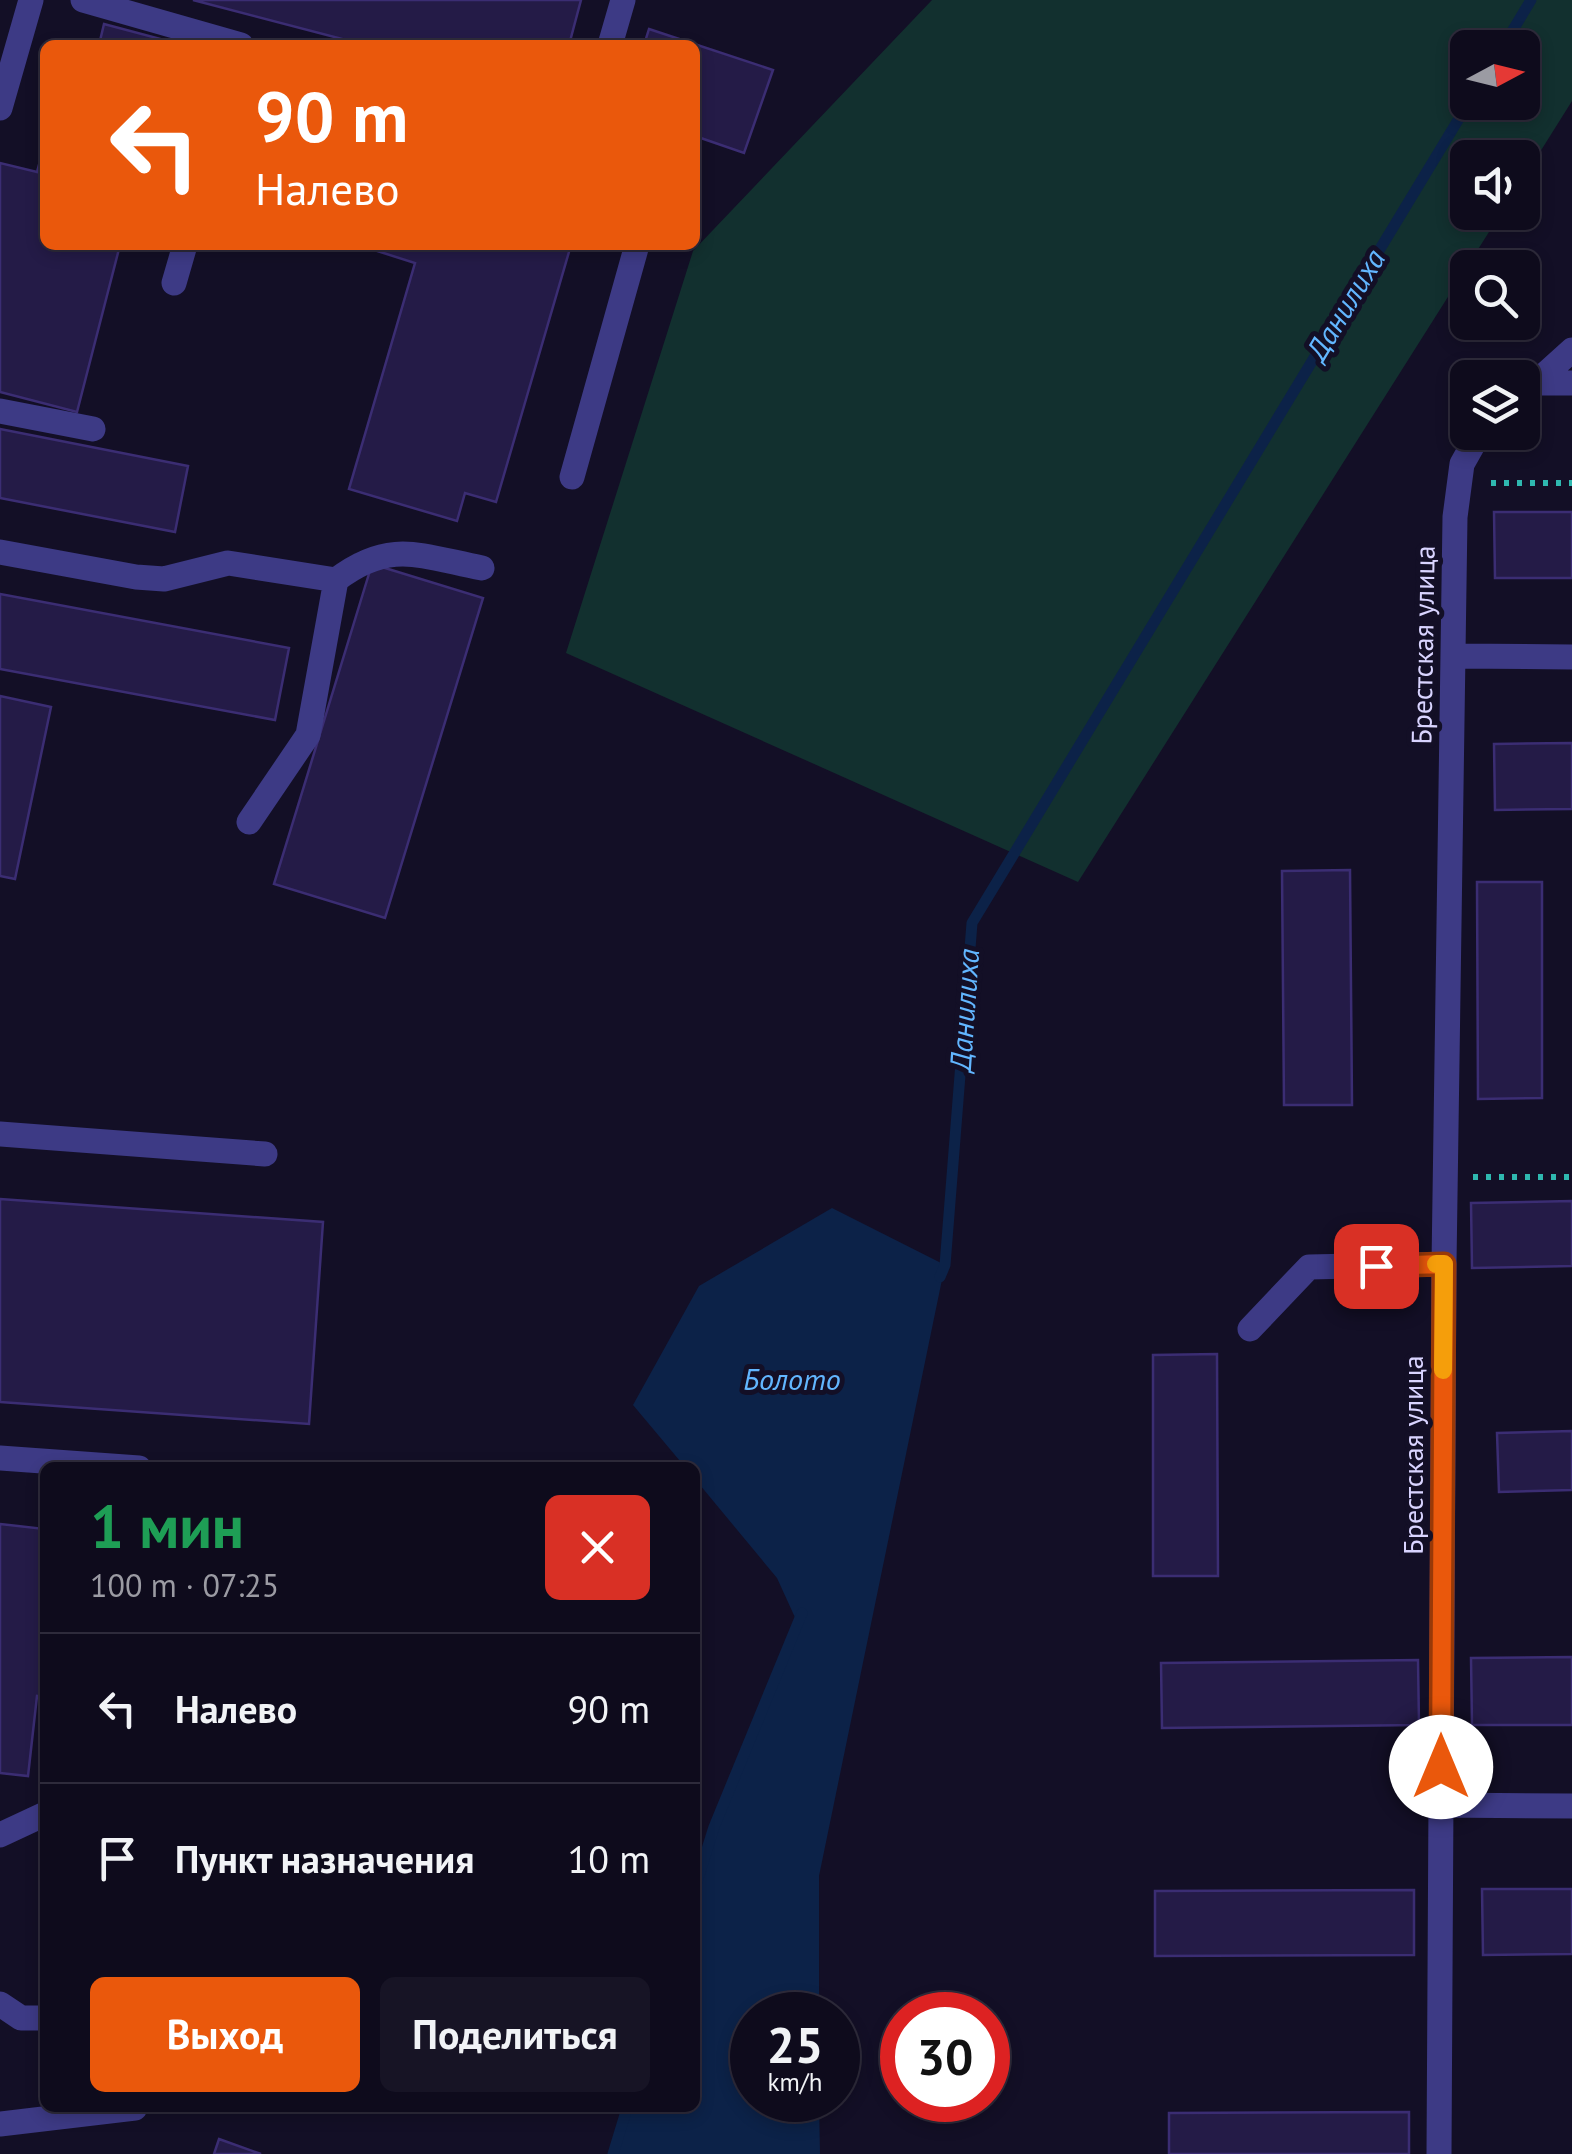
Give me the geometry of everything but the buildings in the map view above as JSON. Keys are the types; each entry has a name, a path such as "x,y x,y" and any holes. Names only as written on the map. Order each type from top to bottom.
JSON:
{"street":[{"path":"0,108 30,0"},
{"path":"84,0 223,40"},
{"path":"611,40 622,0"},
{"path":"174,283 184,250"},
{"path":"572,477 637,250"},
{"path":"1540,379 1572,350"},
{"path":"1540,387 1572,383"},
{"path":"0,412 93,430"},
{"name":"Брестская улица","path":"1439,2154 1444,1264 1455,517 1462,464 1470,450"},
{"path":"0,552 164,580 228,563 336,580 381,553 482,568"},
{"path":"250,822 308,735 336,580"},
{"path":"1454,656 1572,657"},
{"path":"0,1134 265,1154"},
{"path":"1250,1328 1309,1267 1444,1264"},
{"path":"0,1458 56,1462"},
{"path":"1441,1806 1572,1806"},
{"path":"0,1835 40,1816"},
{"path":"0,2004 21,2018 40,2018"},
{"path":"0,2124 101,2112"}],"path":[{"path":"1459,483 1572,483"},
{"path":"1445,1177 1572,1177"}],"green space":[{"path":"932,0 1572,0 1572,101 1540,152 1540,140 1450,140 1450,230 1490,230 1478,250 1450,250 1450,294 1078,882 566,653 693,251 700,250 700,244"}],"water":[{"name":"Болото","path":"832,1208 945,1265 819,1876 819,1992 730,1992 730,2122 819,2122 820,2154 613,2154 626,2112 700,2112 700,1872 714,1827 798,1624 777,1578 700,1485 700,1462 681,1462 633,1405 699,1286"}],"waterway":[{"name":"Данилиха","path":"1513,30 1531,0"},
{"name":"Данилиха","path":"940,1277 945,1265 972,923 1458,120"},
{"name":"Данилиха","path":"700,1872 714,1827 802,1613"},
{"name":"Данилиха","path":"613,2154 626,2112"}],"slow traffic":[{"path":"1436,1264 1444,1264 1443,1370"}],"route":[{"path":"1376,1266 1444,1264 1441,1767"}]}
